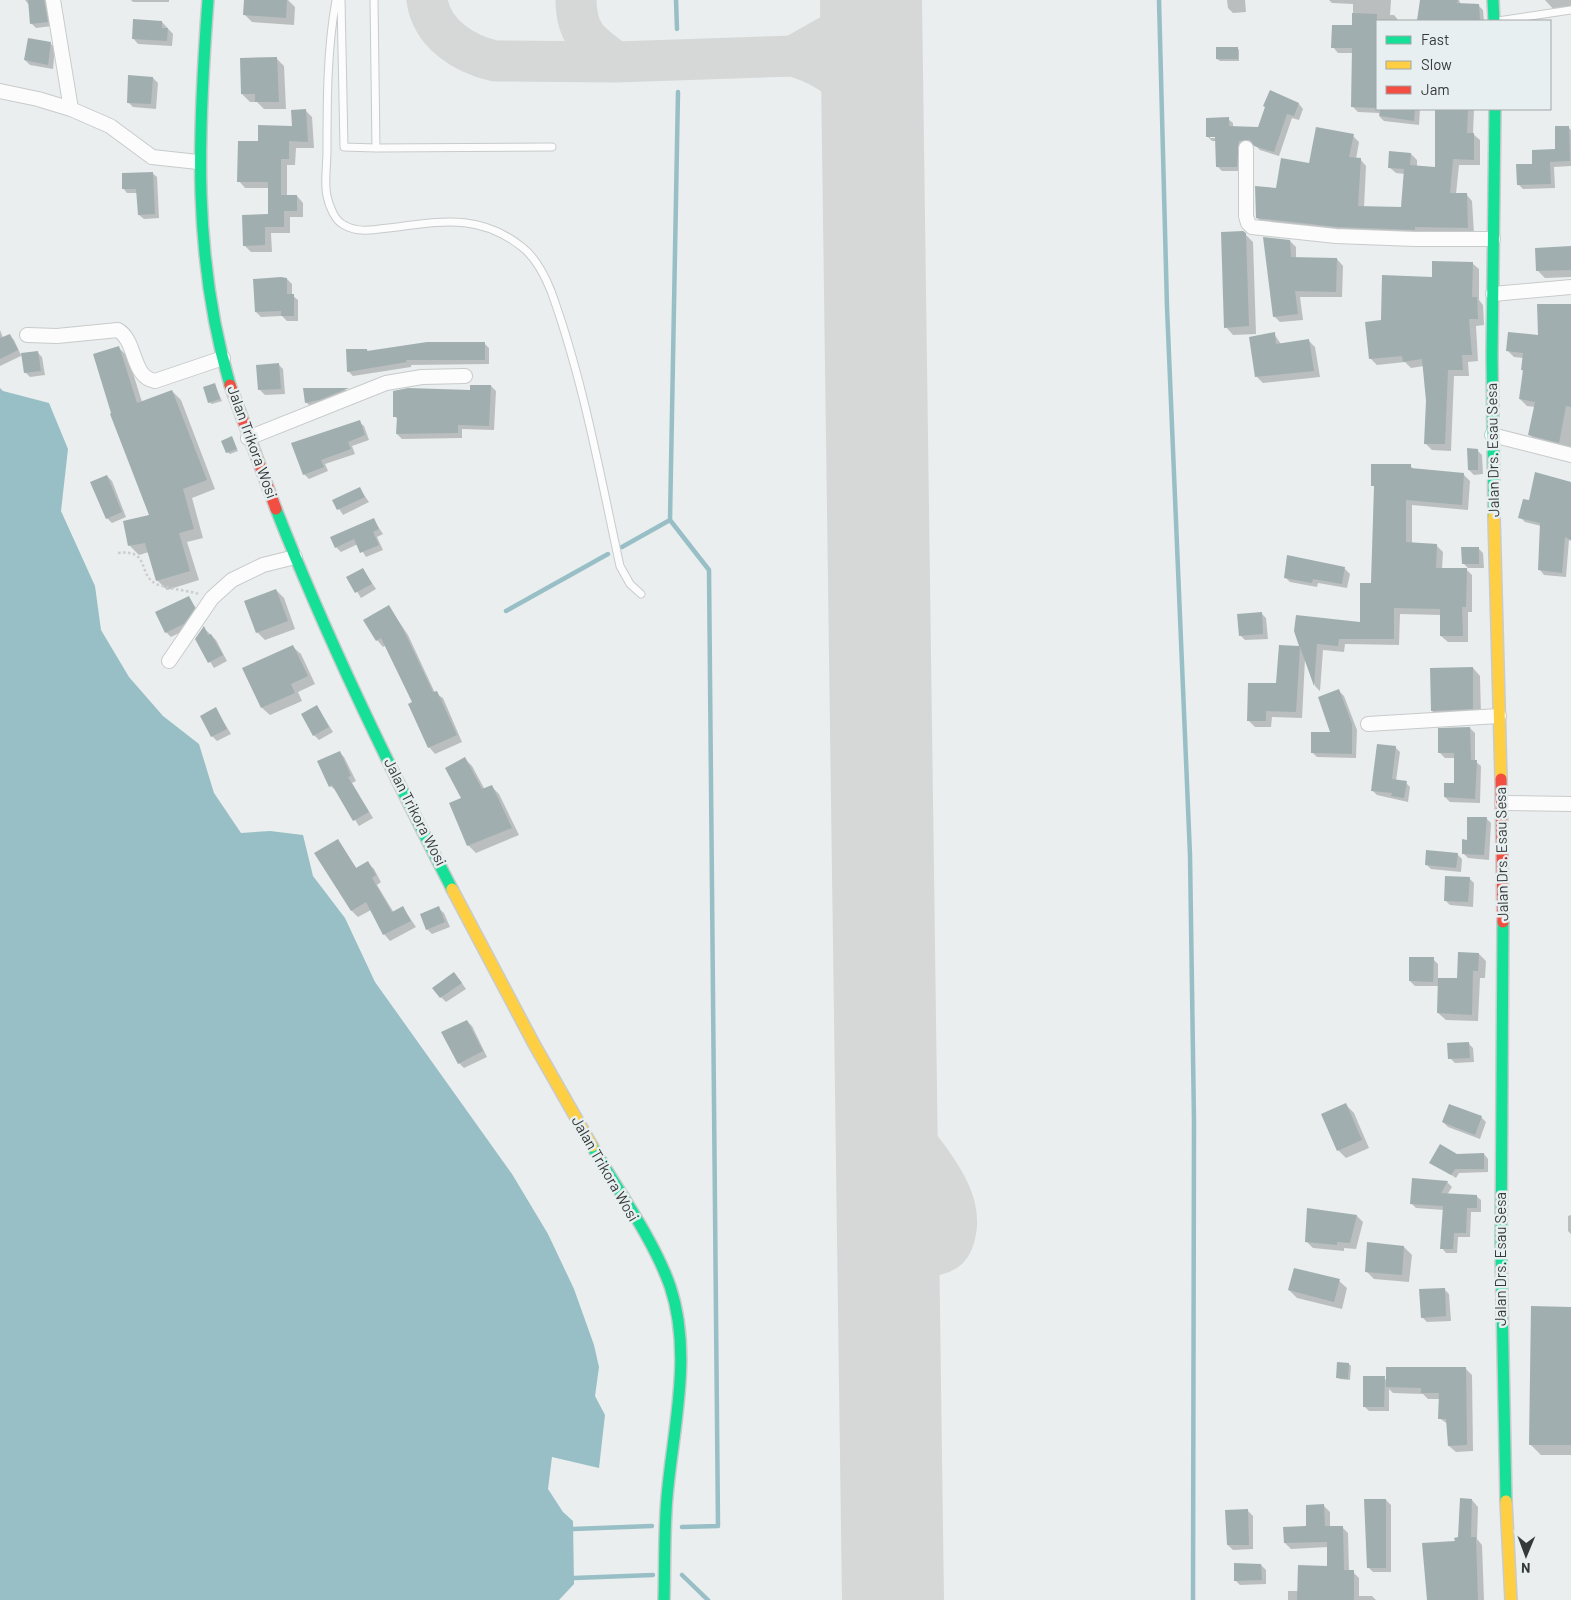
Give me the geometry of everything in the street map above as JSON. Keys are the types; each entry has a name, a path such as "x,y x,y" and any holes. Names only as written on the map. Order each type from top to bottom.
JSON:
{"main road":[{"name":"Jalan Trikora Wosi","path":"208,0 198,162 202,250 212,313 223,358 248,438 295,557 392,768 438,860 569,1107 662,1266 674,1297 680,1336 666,1504 664,1600"},
{"path":"1493,0 1494,20"},
{"name":"Jalan Drs. Esau Sesa","path":"1495,110 1492,435 1502,803 1500,1141 1502,1363 1504,1460 1511,1600"}],"street":[{"path":"52,0 71,109"},
{"path":"0,91 38,98 71,109 110,126 152,157 198,162"},
{"path":"1246,148 1246,216 1248,223 1252,227 1336,236 1493,239"},
{"path":"1493,294 1571,287"},
{"path":"27,335 57,336 106,329 118,330 126,336 141,372 147,379 155,381 223,358"},
{"path":"248,438 386,383 422,377 465,376"},
{"path":"1492,435 1571,455"},
{"path":"169,661 212,598 232,580 263,565 295,557"},
{"path":"1368,724 1499,716"},
{"path":"1502,803 1571,804"}],"lane":[{"path":"336,0 327,100 327,196 334,215 343,225 356,230 374,230 452,220 470,222 497,232 523,247 537,264 550,289 571,358 620,566 630,584 641,594"},
{"path":"341,0 344,147 552,147"},
{"path":"374,0 376,148"},
{"path":"1501,20 1571,10"}],"path":[{"path":"118,553 130,552 138,556 151,580 157,584 212,598"}],"water":[{"path":"0,388 3,391 49,403 68,449 61,511 95,586 101,630 129,677 163,716 199,744 214,793 241,833 270,831 303,835 313,876 345,918 375,982 512,1174 548,1234 574,1289 594,1345 599,1367 595,1396 605,1415 599,1468 552,1457 548,1489 563,1512 573,1521 574,1584 559,1600 0,1600"}],"building":[{"path":"28,0 44,0 48,22 30,24"},
{"path":"244,0 287,0 286,18 243,15"},
{"path":"1420,0 1458,0 1457,3 1479,4 1480,20 1417,20"},
{"path":"1352,13 1377,14 1376,108 1351,107 1352,48 1331,48 1332,25 1352,25"},
{"path":"133,19 162,21 162,28 168,28 167,41 132,39"},
{"path":"28,38 51,42 48,65 24,60"},
{"path":"1216,47 1238,47 1238,59 1216,59"},
{"path":"277,57 279,102 255,102 255,94 241,94 240,58"},
{"path":"128,75 153,77 151,104 127,103"},
{"path":"1270,90 1299,103 1294,116 1287,114 1274,152 1254,146 1250,140 1239,141 1237,167 1216,167 1215,137 1206,137 1206,118 1229,117 1229,126 1258,127 1265,107 1263,106"},
{"path":"306,109 308,142 289,141 289,159 281,159 281,195 297,195 297,211 284,211 284,227 265,227 265,245 243,246 242,215 268,214 268,182 237,182 238,141 258,141 258,125 292,126 291,110"},
{"path":"1380,110 1415,110 1414,121 1380,116"},
{"path":"1435,110 1468,110 1467,133 1474,133 1474,160 1453,159 1450,193 1467,193 1468,228 1415,227 1415,230 1337,227 1256,218 1255,186 1276,188 1281,158 1309,163 1316,127 1354,134 1349,157 1361,158 1358,206 1401,207 1404,169 1388,168 1389,151 1411,153 1410,165 1435,167"},
{"path":"1555,126 1569,126 1570,161 1550,162 1551,184 1517,185 1516,164 1532,164 1532,150 1555,149"},
{"path":"153,172 155,214 138,215 136,189 122,189 122,173"},
{"path":"1243,231 1246,233 1249,326 1224,328 1221,232"},
{"path":"1263,237 1290,240 1291,257 1337,258 1336,292 1295,291 1298,314 1273,317"},
{"path":"1571,246 1571,270 1536,271 1535,248"},
{"path":"1432,261 1473,262 1472,297 1477,297 1478,319 1469,319 1472,355 1462,355 1463,370 1448,370 1445,444 1424,444 1426,401 1422,359 1403,362 1402,356 1369,359 1365,322 1381,320 1382,275 1432,277"},
{"path":"287,278 287,294 294,294 294,316 281,316 281,311 255,312 253,279"},
{"path":"1537,304 1571,304 1571,407 1566,406 1559,443 1528,435 1535,402 1519,399 1523,353 1506,351 1508,332 1538,335"},
{"path":"1275,332 1276,344 1309,339 1314,371 1255,377 1249,337"},
{"path":"10,334 18,350 0,359 0,338"},
{"path":"427,342 485,342 485,360 406,360 407,362 347,372 346,349 367,349 367,351"},
{"path":"119,346 137,403 172,390 207,480 183,489 194,529 179,533 190,571 156,581 145,543 128,546 123,521 149,515 110,414 93,354"},
{"path":"38,351 41,371 24,373 21,353"},
{"path":"279,363 281,389 258,390 256,365"},
{"path":"215,383 220,399 208,403 203,387"},
{"path":"470,385 491,385 489,426 458,425 458,433 396,434 397,417 393,417 393,391 408,388 470,390"},
{"path":"303,388 349,388 319,400 305,403"},
{"path":"360,420 365,435 348,442 351,449 321,460 324,467 303,475 291,443"},
{"path":"232,436 237,449 226,453 221,441"},
{"path":"1467,448 1478,449 1478,470 1468,470"},
{"path":"1371,464 1411,464 1411,468 1464,473 1462,505 1406,500 1406,542 1437,544 1436,568 1467,568 1466,607 1462,607 1463,636 1440,636 1440,609 1394,608 1394,639 1339,639 1338,646 1317,644 1314,686 1300,647 1296,712 1266,711 1266,721 1247,721 1248,683 1276,683 1279,645 1299,646 1294,631 1296,615 1360,622 1360,583 1371,583 1374,486 1371,486"},
{"path":"1535,472 1571,482 1571,540 1565,537 1562,573 1538,570 1540,523 1518,518 1523,499 1529,500"},
{"path":"107,475 122,512 106,519 90,482"},
{"path":"360,487 365,497 337,510 332,500"},
{"path":"374,518 379,529 373,532 379,545 360,553 354,539 335,548 330,537"},
{"path":"1461,547 1479,547 1479,564 1462,564"},
{"path":"1287,555 1345,567 1342,584 1313,579 1312,583 1284,578"},
{"path":"363,568 372,584 355,593 346,577"},
{"path":"276,589 288,621 256,633 244,601"},
{"path":"189,596 195,608 184,624 165,633 155,612"},
{"path":"389,605 402,627 433,692 437,691 457,735 428,748 408,704 412,702 381,638 376,641 363,620"},
{"path":"1262,612 1263,634 1239,636 1237,614"},
{"path":"204,626 208,635 211,634 223,655 208,663 195,639"},
{"path":"293,645 308,676 291,684 295,693 261,708 242,668"},
{"path":"1473,667 1473,709 1431,711 1430,668"},
{"path":"1339,689 1352,724 1352,754 1311,753 1311,732 1330,732 1318,697"},
{"path":"317,705 329,727 313,736 301,714"},
{"path":"216,707 227,729 211,737 200,716"},
{"path":"1470,727 1471,760 1477,760 1475,799 1444,797 1444,783 1454,783 1454,753 1438,753 1438,728"},
{"path":"1377,744 1396,746 1392,779 1407,781 1404,798 1391,796 1392,793 1371,791"},
{"path":"340,751 351,776 348,777 369,812 353,821 332,785 329,787 317,761"},
{"path":"465,757 482,789 492,785 512,828 467,846 449,803 461,798 445,768"},
{"path":"1467,817 1487,817 1484,855 1462,854 1462,839 1467,840"},
{"path":"338,839 356,868 368,861 376,875 372,878 392,912 403,906 411,921 383,935 366,902 351,911 314,853"},
{"path":"1426,850 1458,853 1456,868 1425,865"},
{"path":"1445,876 1470,877 1468,902 1444,901"},
{"path":"439,906 445,922 426,930 420,914"},
{"path":"1458,952 1479,953 1478,971 1473,971 1472,1015 1437,1013 1438,978 1457,978"},
{"path":"1409,957 1434,957 1433,982 1409,981"},
{"path":"454,972 462,983 440,998 432,988"},
{"path":"467,1020 483,1051 458,1064 441,1032"},
{"path":"1469,1042 1470,1058 1448,1059 1447,1043"},
{"path":"1346,1103 1362,1140 1337,1151 1321,1114"},
{"path":"1449,1104 1482,1116 1475,1135 1442,1122"},
{"path":"1440,1144 1457,1154 1484,1153 1484,1169 1455,1169 1451,1175 1429,1163"},
{"path":"1412,1178 1448,1181 1441,1193 1477,1195 1477,1208 1467,1208 1466,1233 1454,1233 1453,1249 1440,1249 1443,1206 1410,1204"},
{"path":"1307,1208 1357,1215 1350,1243 1337,1242 1337,1245 1305,1242"},
{"path":"1367,1242 1404,1246 1402,1275 1365,1272"},
{"path":"1294,1268 1340,1279 1334,1302 1288,1290"},
{"path":"1445,1288 1446,1316 1421,1318 1419,1289"},
{"path":"1531,1306 1571,1307 1571,1445 1529,1445"},
{"path":"1337,1362 1349,1363 1348,1379 1336,1378"},
{"path":"1386,1367 1466,1367 1467,1445 1448,1446 1446,1419 1438,1419 1439,1393 1421,1393 1421,1388 1386,1387"},
{"path":"1363,1376 1385,1376 1384,1407 1363,1407"},
{"path":"1460,1498 1472,1499 1471,1537 1476,1537 1478,1600 1427,1600 1422,1543 1455,1541 1454,1538 1458,1537"},
{"path":"1364,1499 1386,1499 1386,1568 1367,1568"},
{"path":"1324,1504 1325,1526 1343,1526 1344,1570 1354,1570 1354,1600 1297,1600 1298,1565 1327,1566 1327,1542 1284,1543 1283,1527 1306,1526 1306,1505"},
{"path":"1248,1509 1249,1545 1227,1545 1225,1510"},
{"path":"1234,1563 1261,1564 1262,1580 1234,1581"}],"waterway":[{"path":"676,0 677,29"},
{"path":"1159,0 1167,307 1190,855 1194,1121 1193,1600"},
{"path":"622,547 670,520 678,92"},
{"path":"670,520 709,570 718,1526 682,1527"},
{"path":"506,611 608,554"},
{"path":"573,1529 652,1526"},
{"path":"574,1578 653,1575"},
{"path":"682,1575 708,1600"}],"taxiway":[{"path":"427,0 435,23 451,41 483,58 495,61 616,62 793,56 841,29 864,0"},
{"path":"576,0 579,21 586,37 616,62"},
{"path":"793,56 828,71 849,90 862,116 873,151"},
{"path":"886,1104 936,1168 951,1195 956,1213 956,1230 951,1245 944,1252 920,1259 899,1261 887,1256 879,1243 876,1220 878,1189 887,1134"}],"runway":[{"path":"871,0 893,1600"}],"traffic: fast":[{"path":"208,0 202,98 201,194 209,289 230,385"},
{"path":"1493,0 1494,20"},
{"path":"1494,516 1492,356 1495,110"},
{"path":"276,509 316,606 359,701 452,889"},
{"path":"1503,922 1501,1252 1506,1501"},
{"path":"592,1146 654,1250 670,1286 677,1312 681,1364 677,1418 666,1510 664,1600"}],"traffic: slow":[{"path":"1494,516 1501,779"},
{"path":"452,889 534,1044 592,1146"},
{"path":"1506,1501 1511,1600"}],"traffic: jam":[{"path":"230,385 276,509"},
{"path":"1501,779 1503,922"}]}
